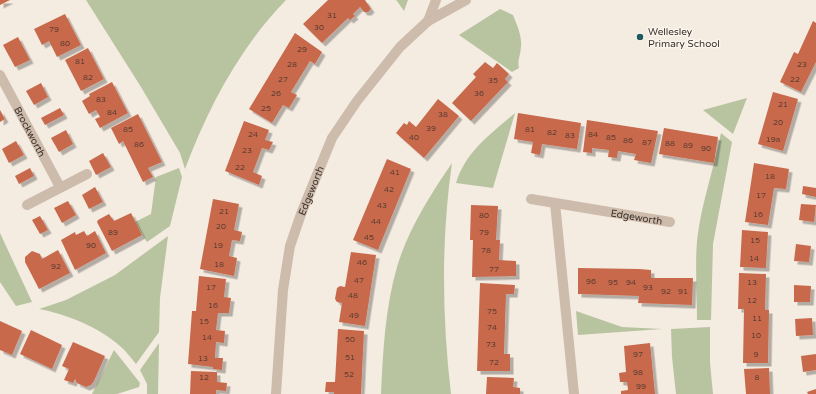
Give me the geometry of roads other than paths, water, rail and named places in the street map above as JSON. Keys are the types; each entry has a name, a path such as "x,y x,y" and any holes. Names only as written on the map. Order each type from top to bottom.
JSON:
{"street":[{"name":"Edgeworth","path":"428,21 436,0"},
{"name":"Edgeworth","path":"276,394 283,290 290,246 300,214 332,138 357,100 400,47 428,21 466,0"},
{"name":"Brockworth","path":"0,75 60,187"},
{"path":"27,205 86,174"},
{"name":"Edgeworth","path":"531,199 670,222"},
{"path":"555,203 574,394"}],"place":[{"name":"Wellesley Primary School","path":"640,37"}]}
